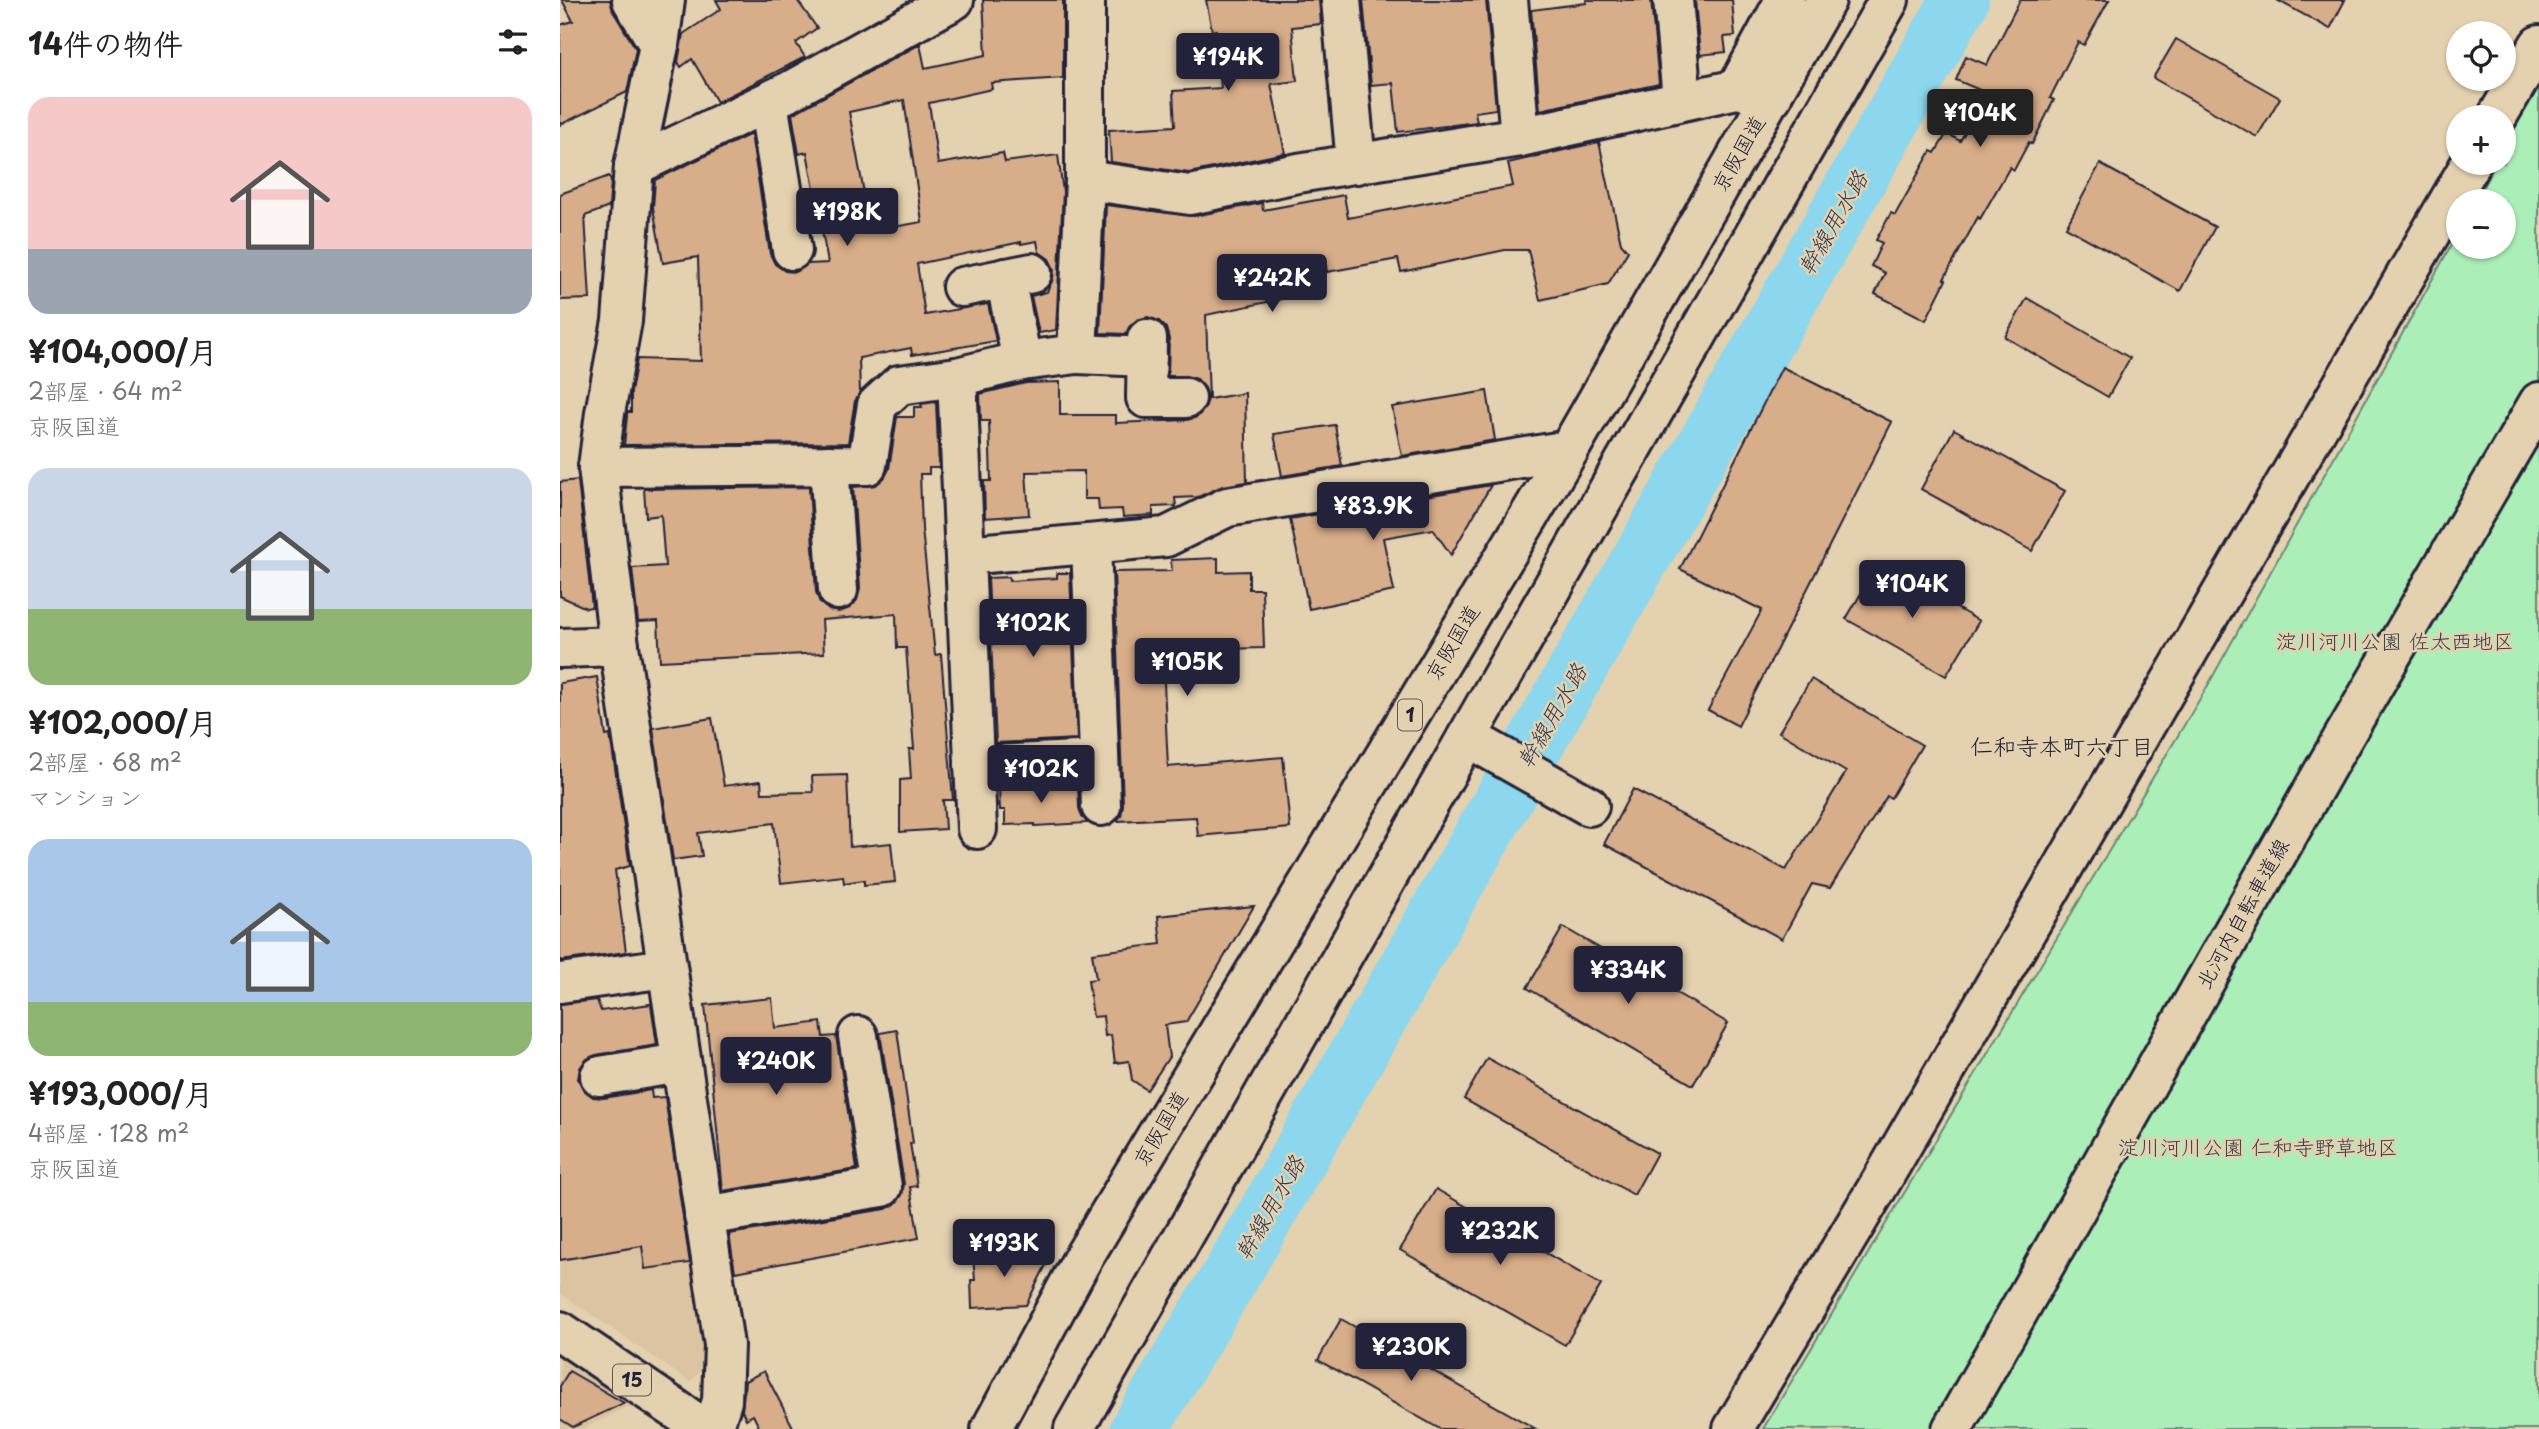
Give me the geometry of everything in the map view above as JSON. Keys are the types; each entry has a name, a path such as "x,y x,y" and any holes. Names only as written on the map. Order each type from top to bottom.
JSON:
{"main road":[{"path":"632,0 659,44"},
{"path":"664,0 659,44 634,166 622,321 598,467 619,646 724,1345 722,1401 713,1429"},
{"path":"634,166 768,102 954,0"},
{"path":"1077,354 1085,180 1085,0"},
{"path":"1341,0 1356,164"},
{"path":"1508,0 1520,137"},
{"path":"1673,0 1682,99"},
{"path":"1085,180 1190,195 1520,137 1682,99 1754,93 1785,0"},
{"name":"京阪国道","path":"991,1429 1083,1258 1569,450 1754,93 1826,0"},
{"path":"1074,1429 1466,737 1889,0"},
{"path":"2504,105 2539,45"},
{"path":"768,102 792,250"},
{"path":"1733,1429 1882,1180 2464,175"},
{"path":"962,287 1018,276 1022,361"},
{"path":"598,467 867,465 877,405 899,385 957,377 1022,361 1077,354 1147,348 1146,398 1185,398"},
{"path":"957,377 976,829"},
{"name":"北河内自転車道線","path":"1952,1429 2329,761 2539,402"},
{"path":"965,555 1166,537 1227,507 1569,450"},
{"path":"829,465 838,590"},
{"path":"1091,544 1101,806"},
{"path":"560,648 619,646"},
{"path":"1466,737 1589,806"},
{"path":"974,766 1099,760"},
{"path":"560,983 666,968"},
{"path":"704,1216 882,1187 858,1036"},
{"path":"600,1076 680,1063"},
{"name":"15","path":"560,1331 705,1429"}],"shaded area":[{"path":"677,1127 714,1358 690,1382 560,1293 560,1144"},
{"path":"560,1356 633,1404 583,1429 560,1429"}],"green space":[{"name":"淀川河川公園 仁和寺野草地区","path":"2539,85 2539,1429 1763,1429 2207,687 2446,255 2446,259 2516,259 2516,189 2482,189 2489,175 2516,175 2516,126"}],"building":[{"path":"562,0 610,0 613,11 636,49 627,92 560,125 560,25 573,21"},
{"path":"716,0 797,0 817,28 796,43 805,57 717,102 692,59 681,67 678,62 683,34 721,9"},
{"path":"983,0 1063,0 1063,78 991,83 992,89 929,103 938,164 1003,153 1005,162 1058,155 1063,192 1056,330 1039,333 1031,296 1047,292 1053,279 1054,269 1049,259 1039,252 1037,241 917,264 925,315 988,304 996,341 912,355 911,348 859,358 860,394 855,401 848,443 624,445 637,359 701,361 698,257 663,263 653,208 655,180 751,134 770,254 775,264 785,271 795,272 808,264 828,263 807,152 799,154 792,114 920,44 925,68 986,55","holes":["904,100 922,222 871,231 849,112"]},
{"path":"1206,0 1319,0 1321,24 1292,27 1297,81 1271,84 1285,153 1189,173 1111,162 1109,130 1175,126 1173,91 1221,88 1216,30 1212,31"},
{"path":"1363,0 1486,0 1496,109 1475,112 1477,122 1398,132 1393,83 1371,85"},
{"path":"1586,0 1651,0 1659,84 1540,110 1531,10 1586,3"},
{"path":"1695,0 1732,0 1735,36 1724,37 1726,52 1700,55"},
{"path":"2020,0 2109,0 2084,45 2078,42 2050,98 2054,100 2032,144 2029,142 2014,170 2010,167 1980,219 1978,217 1944,279 1946,280 1926,320 1875,294 1885,273 1871,266 1882,243 1876,240 1891,213 1895,215 1931,151 1935,153 1947,133 1960,141 1987,93 1956,80 1966,56 1987,65"},
{"path":"2277,0 2345,0 2330,29"},
{"path":"2176,39 2280,98 2257,137 2153,78"},
{"path":"1599,142 1621,243 1628,251 1608,284 1540,300 1528,250 1505,250 1401,272 1398,259 1327,272 1324,256 1274,266 1281,299 1206,315 1209,399 1245,393 1247,482 1223,486 1198,497 1175,498 1176,506 1153,507 1153,515 1123,517 1122,509 1099,510 1098,499 1084,499 1084,471 1026,472 1029,515 985,518 984,481 991,481 989,421 981,421 980,394 1026,383 1060,382 1060,415 1116,415 1116,423 1187,420 1197,417 1205,408 1208,399 1205,388 1197,379 1168,376 1169,339 1166,328 1159,321 1148,317 1137,320 1126,334 1100,333 1106,205 1194,216 1262,203 1263,210 1344,195 1348,218 1513,186 1508,163"},
{"path":"2100,164 2215,227 2180,291 2066,227"},
{"path":"609,176 609,207 585,216 590,299 560,300 560,194"},
{"path":"2027,298 2130,358 2108,397 2005,337"},
{"path":"1782,367 1892,422 1738,726 1708,710 1762,610 1680,569"},
{"path":"1487,391 1495,440 1402,456 1392,407"},
{"path":"936,402 939,468 929,468 929,474 920,474 922,529 935,655 941,654 953,800 943,800 945,829 900,832 900,780 911,779 909,749 914,749 906,648 897,648 896,614 822,620 824,653 660,661 658,621 638,622 632,568 665,566 661,515 646,517 644,489 809,487 816,592 820,603 829,610 839,612 850,608 857,600 860,588 853,487 876,485 885,477 889,469 897,417 914,417 914,407"},
{"path":"1335,425 1342,466 1282,476 1274,434"},
{"path":"1954,429 2065,491 2032,551 1921,489"},
{"path":"578,480 592,607 586,608 560,596 560,482"},
{"path":"1491,485 1451,555 1433,529 1383,538 1394,591 1309,609 1290,519"},
{"path":"1218,558 1218,572 1249,571 1249,589 1262,589 1264,648 1220,649 1220,656 1175,658 1175,661 1163,662 1168,767 1283,757 1290,828 1198,836 1196,817 1116,821 1121,816 1123,805 1114,572 1172,571 1171,560"},
{"path":"1879,563 1979,621 1946,676 1846,619"},
{"path":"1057,573 1070,573 1077,739 996,743 988,578 1009,577 1009,581 1057,578"},
{"path":"597,677 606,736 610,735 630,866 615,870 626,952 560,961 560,683"},
{"path":"1811,679 1922,745 1891,798 1887,796 1830,888 1812,884 1782,939 1604,844 1633,789 1786,870 1846,772 1779,732"},
{"path":"712,718 724,786 761,781 762,793 813,792 812,776 847,775 850,847 891,843 895,882 864,885 864,880 844,883 843,876 781,883 774,823 698,833 702,856 673,860 653,728"},
{"path":"1078,783 1079,808 1088,823 1005,825 1005,810 1000,810 999,787"},
{"path":"1254,906 1186,1022 1165,1025 1169,1057 1147,1090 1132,1080 1129,1061 1115,1063 1111,1035 1105,1036 1103,1016 1093,1017 1088,980 1096,979 1092,953 1161,944 1158,916"},
{"path":"1563,927 1728,1023 1693,1085 1527,988"},
{"path":"772,998 775,1028 821,1022 823,1037 836,1036 857,1169 723,1191 705,1005"},
{"path":"597,1000 601,1011 651,1004 657,1045 596,1055 587,1059 580,1068 578,1079 584,1090 593,1097 604,1098 651,1090 652,1098 665,1097 690,1263 645,1269 642,1246 560,1260 560,1004"},
{"path":"897,1030 913,1143 910,1143 917,1186 910,1187 919,1238 735,1272 729,1234 886,1209 895,1204 902,1195 904,1184 880,1033"},
{"path":"1487,1058 1657,1153 1634,1195 1464,1099"},
{"path":"1436,1189 1601,1285 1565,1345 1400,1250"},
{"path":"1019,1251 1046,1265 1026,1305 972,1308 971,1280 975,1280 973,1256"},
{"path":"1341,1319 1536,1429 1440,1429 1318,1360"},
{"path":"569,1371 624,1403 573,1427 560,1419 560,1386"},
{"path":"764,1371 794,1429 760,1429 753,1415 746,1419 742,1411 745,1381"}],"waterway":[{"name":"幹線用水路","path":"1139,1429 1250,1243 1960,0"}],"district":[{"name":"仁和寺本町六丁目","path":"2062,747"}],"park label":[{"name":"淀川河川公園 佐太西地区","path":"2395,642"}]}
